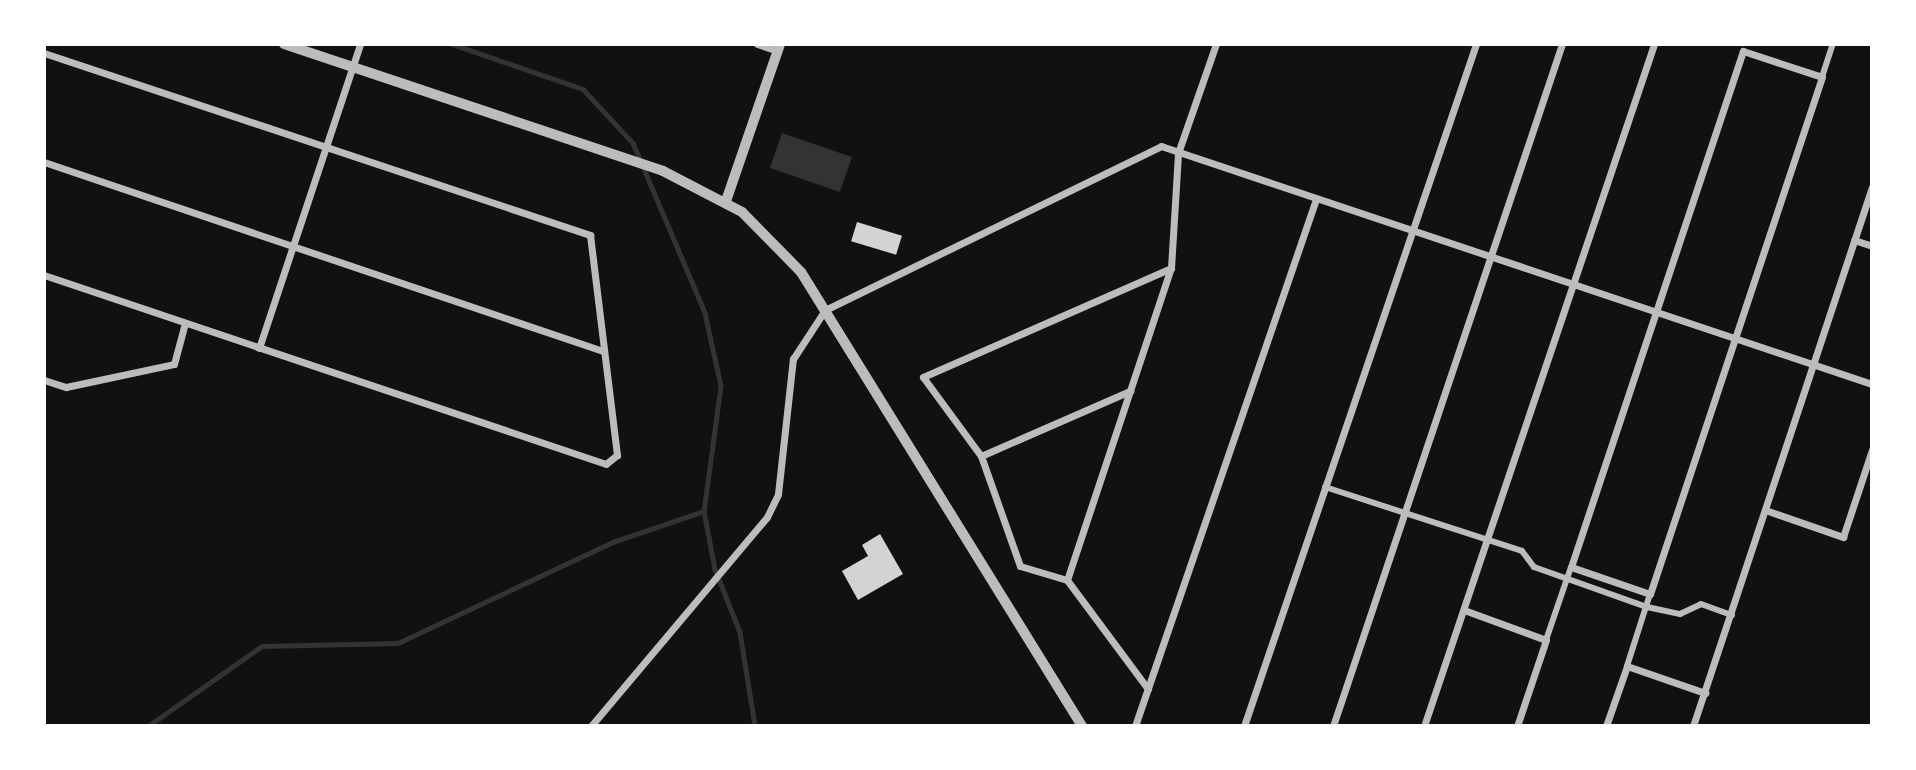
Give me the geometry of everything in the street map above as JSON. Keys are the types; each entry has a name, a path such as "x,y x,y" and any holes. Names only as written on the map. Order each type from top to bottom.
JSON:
{"street":[{"path":"284,44 663,171 726,201 773,240 825,310 1082,726"},
{"path":"259,348 360,44"},
{"path":"726,201 779,48 757,44"},
{"path":"1067,580 1171,268 1178,153 1216,44"},
{"path":"1244,726 1476,44"},
{"path":"1333,726 1562,44"},
{"path":"1424,726 1654,44"},
{"path":"1606,726 1833,44"},
{"path":"1517,726 1744,47 1822,77"},
{"path":"44,52 590,235 617,455 606,464 44,275"},
{"path":"591,726 732,559 778,494 793,359 825,310 1161,146 1872,384"},
{"path":"44,162 603,351"},
{"path":"1693,726 1872,187"},
{"path":"1135,726 1316,199"},
{"path":"1854,240 1872,246"},
{"path":"1148,688 1067,580 1020,566 981,456 923,377 1171,268"},
{"path":"44,380 66,387 174,364 185,323"},
{"path":"981,456 1130,391"},
{"path":"1765,510 1843,537 1872,450"},
{"path":"1325,487 1522,551 1534,567 1647,607 1680,614 1701,604 1732,615"},
{"path":"1571,567 1650,593"},
{"path":"1464,610 1546,640"},
{"path":"1627,666 1705,693"}],"shaded area":[{"path":"782,133 852,157 840,192 770,168"}],"building":[{"path":"857,222 902,236 896,255 851,241"},
{"path":"880,534 903,574 858,600 842,571 868,556 862,545"}],"waterway":[{"path":"452,44 583,89 633,143 705,313 721,386 704,511 715,569 740,632 755,726"},
{"path":"148,726 262,646 398,643 613,542 704,511"}]}
